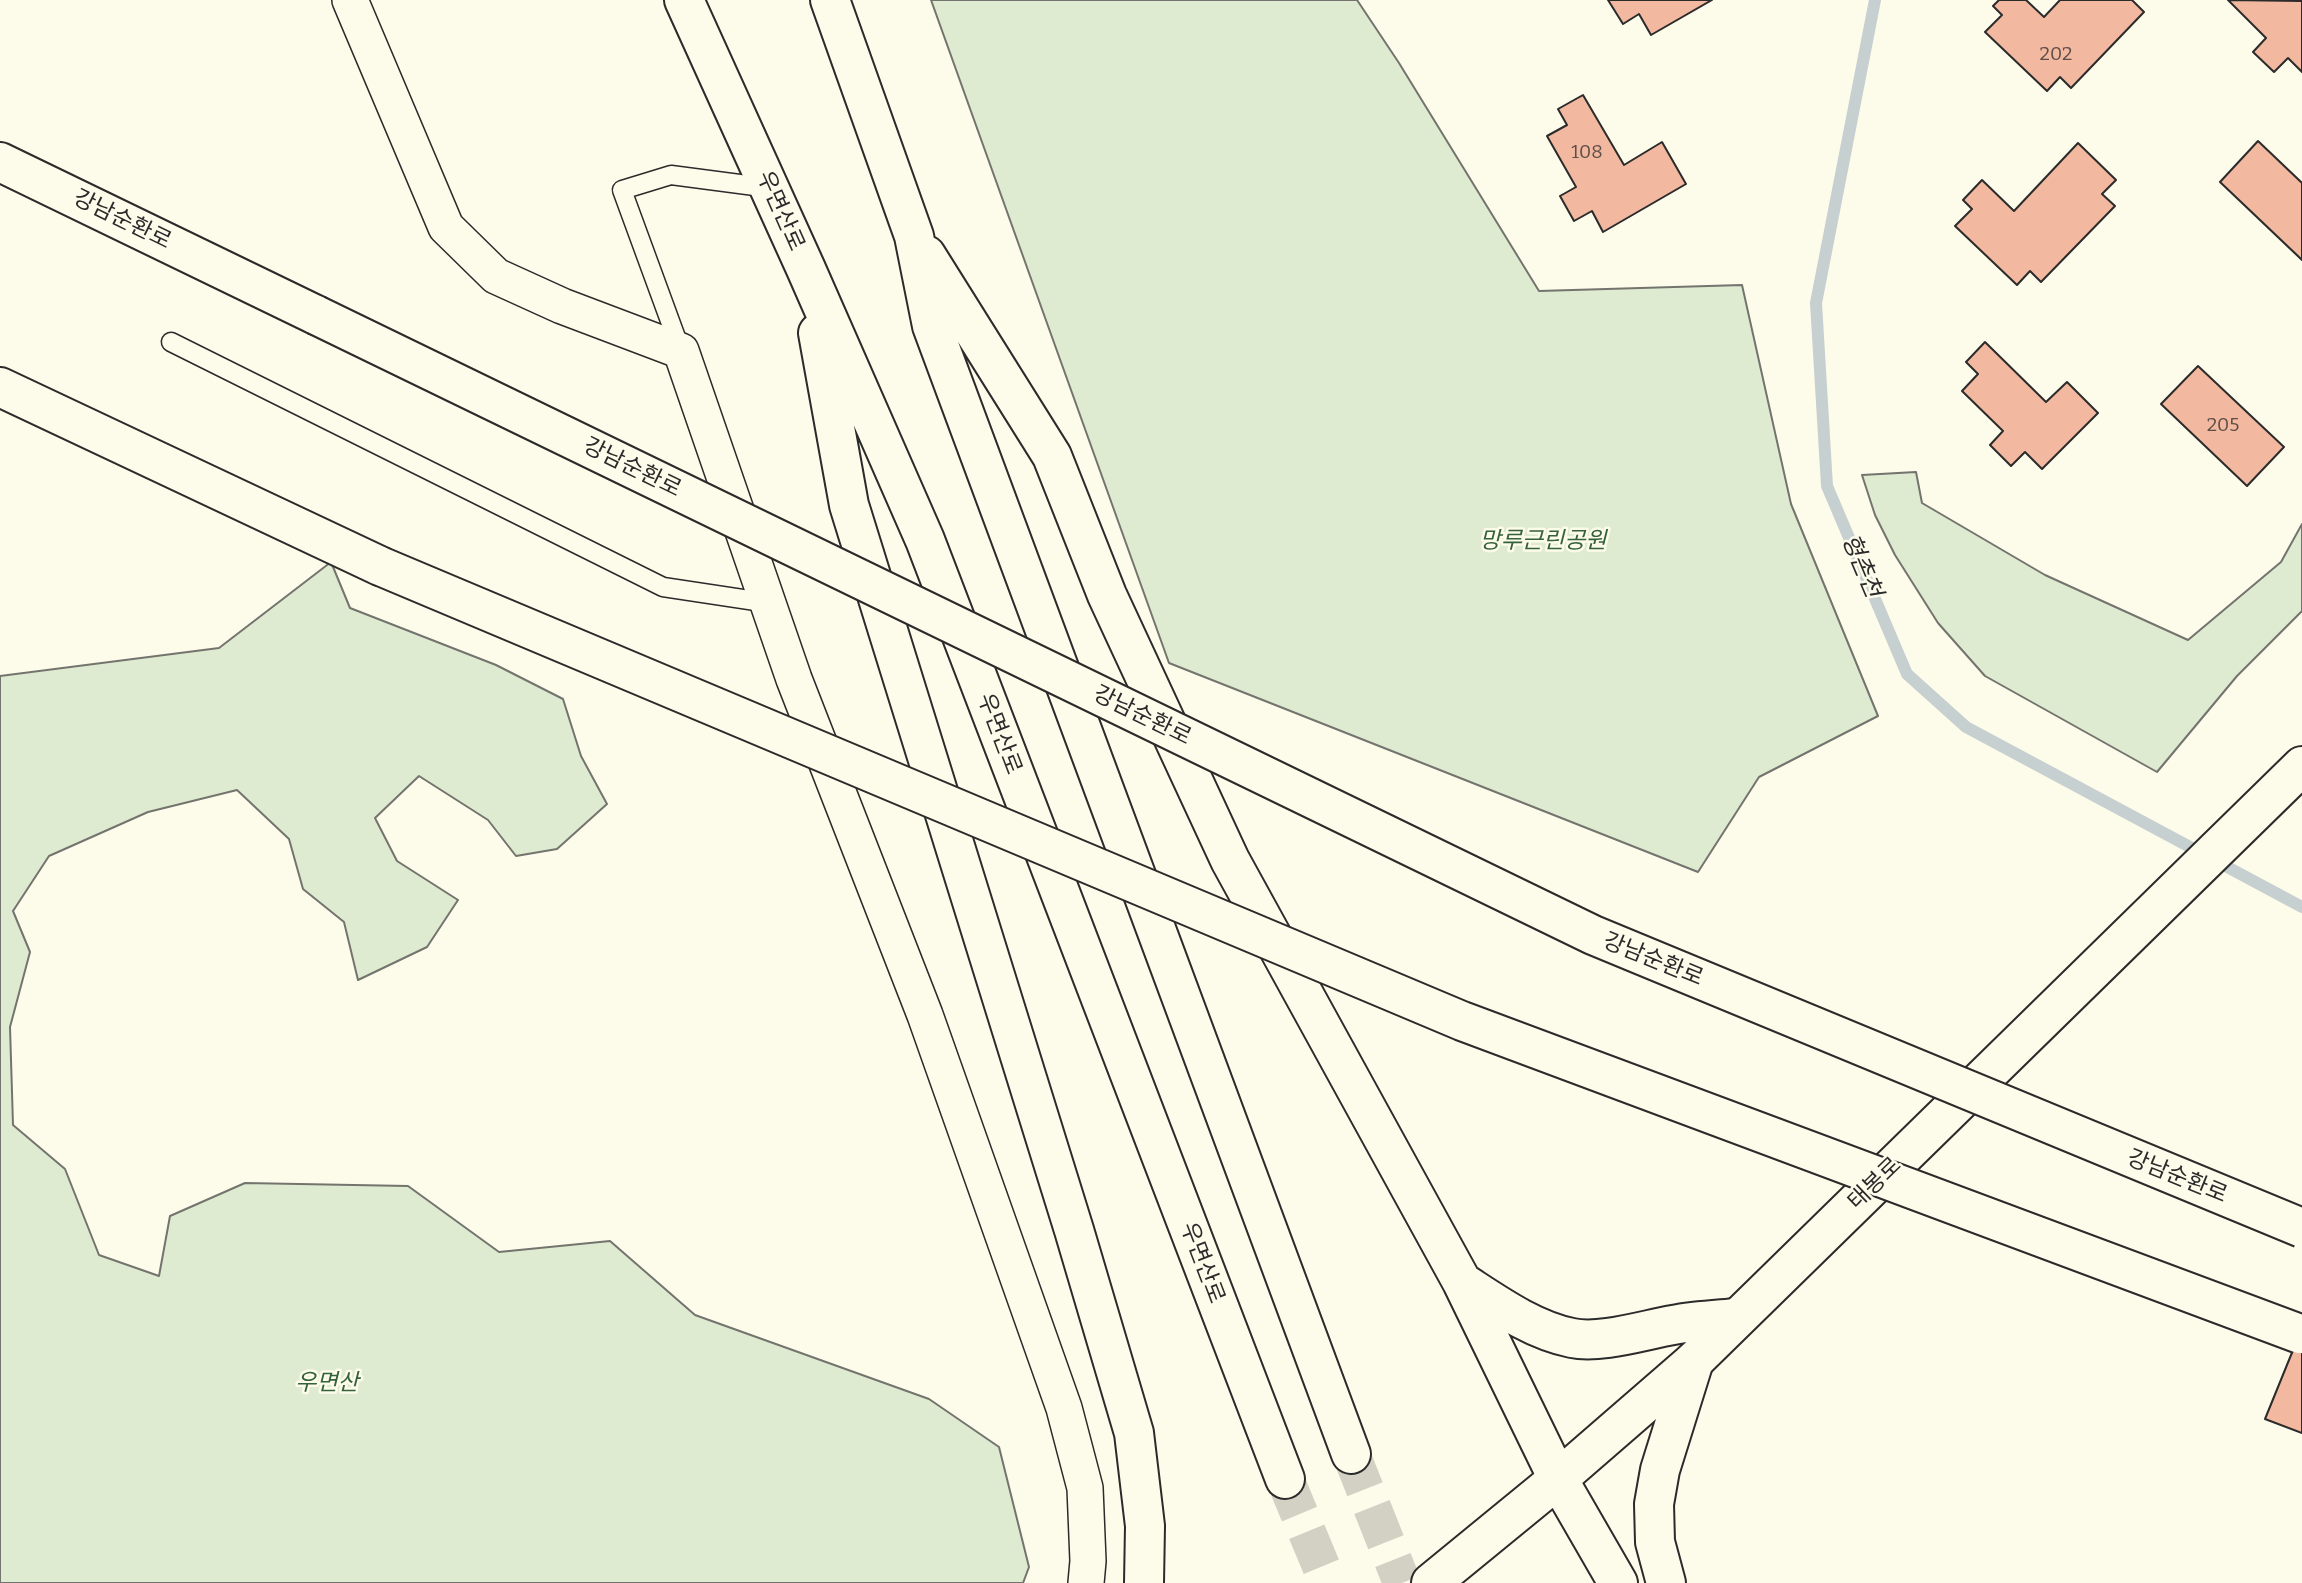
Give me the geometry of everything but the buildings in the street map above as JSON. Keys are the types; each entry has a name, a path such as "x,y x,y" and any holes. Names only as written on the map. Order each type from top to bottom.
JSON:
{"main road":[{"name":"우면산로","path":"684,0 925,540 1285,1479"},
{"path":"830,0 914,236 932,326 1351,1454"},
{"name":"강남순환로","path":"0,162 1593,935 2302,1228"},
{"path":"914,236 1052,456 1107,595 1230,859 1462,1282 1558,1479 1618,1583"},
{"path":"806,269 849,505 1070,1217 1133,1433 1145,1526 1144,1583"},
{"path":"0,387 380,566 1462,1021 2300,1334"},
{"name":"태봉로","path":"1431,1583 1558,1479 1694,1361 2302,766"},
{"path":"1462,1282 1544,1330 1574,1339 1737,1318"},
{"path":"1666,1583 1656,1542 1654,1504 1660,1470 1675,1430 1694,1361"}],"street":[{"path":"350,0 446,227 496,276 562,306 681,351 794,679 925,1015 1063,1408 1085,1488 1088,1561 1086,1583"}],"lane":[{"path":"681,351 622,190 671,175 770,188"},
{"path":"171,342 663,587 769,603"}],"green space":[{"name":"망루근린공원","path":"931,0 1357,0 1399,63 1539,291 1742,285 1791,504 1878,716 1759,777 1698,872 1169,663"},
{"path":"1916,472 1922,503 2045,575 2188,640 2281,562 2302,524 2302,611 2237,676 2157,772 1985,676 1938,623 1895,555 1875,515 1862,475"},
{"name":"우면산","path":"331,562 350,608 496,665 563,699 581,756 607,804 557,849 516,856 488,820 419,776 375,818 397,861 458,900 427,947 358,980 344,922 303,889 289,839 237,790 148,812 49,856 13,911 30,952 10,1027 13,1125 65,1169 99,1255 159,1276 170,1216 245,1183 408,1186 499,1252 610,1241 695,1315 929,1399 999,1447 1029,1567 1023,1583 0,1583 0,676 219,648"}],"waterway":[{"name":"형촌천","path":"1875,0 1816,303 1827,486 1907,674 1966,727 2302,907"}],"tunnel":[{"path":"1351,1454 1402,1583"},
{"path":"1285,1479 1328,1583"}]}
